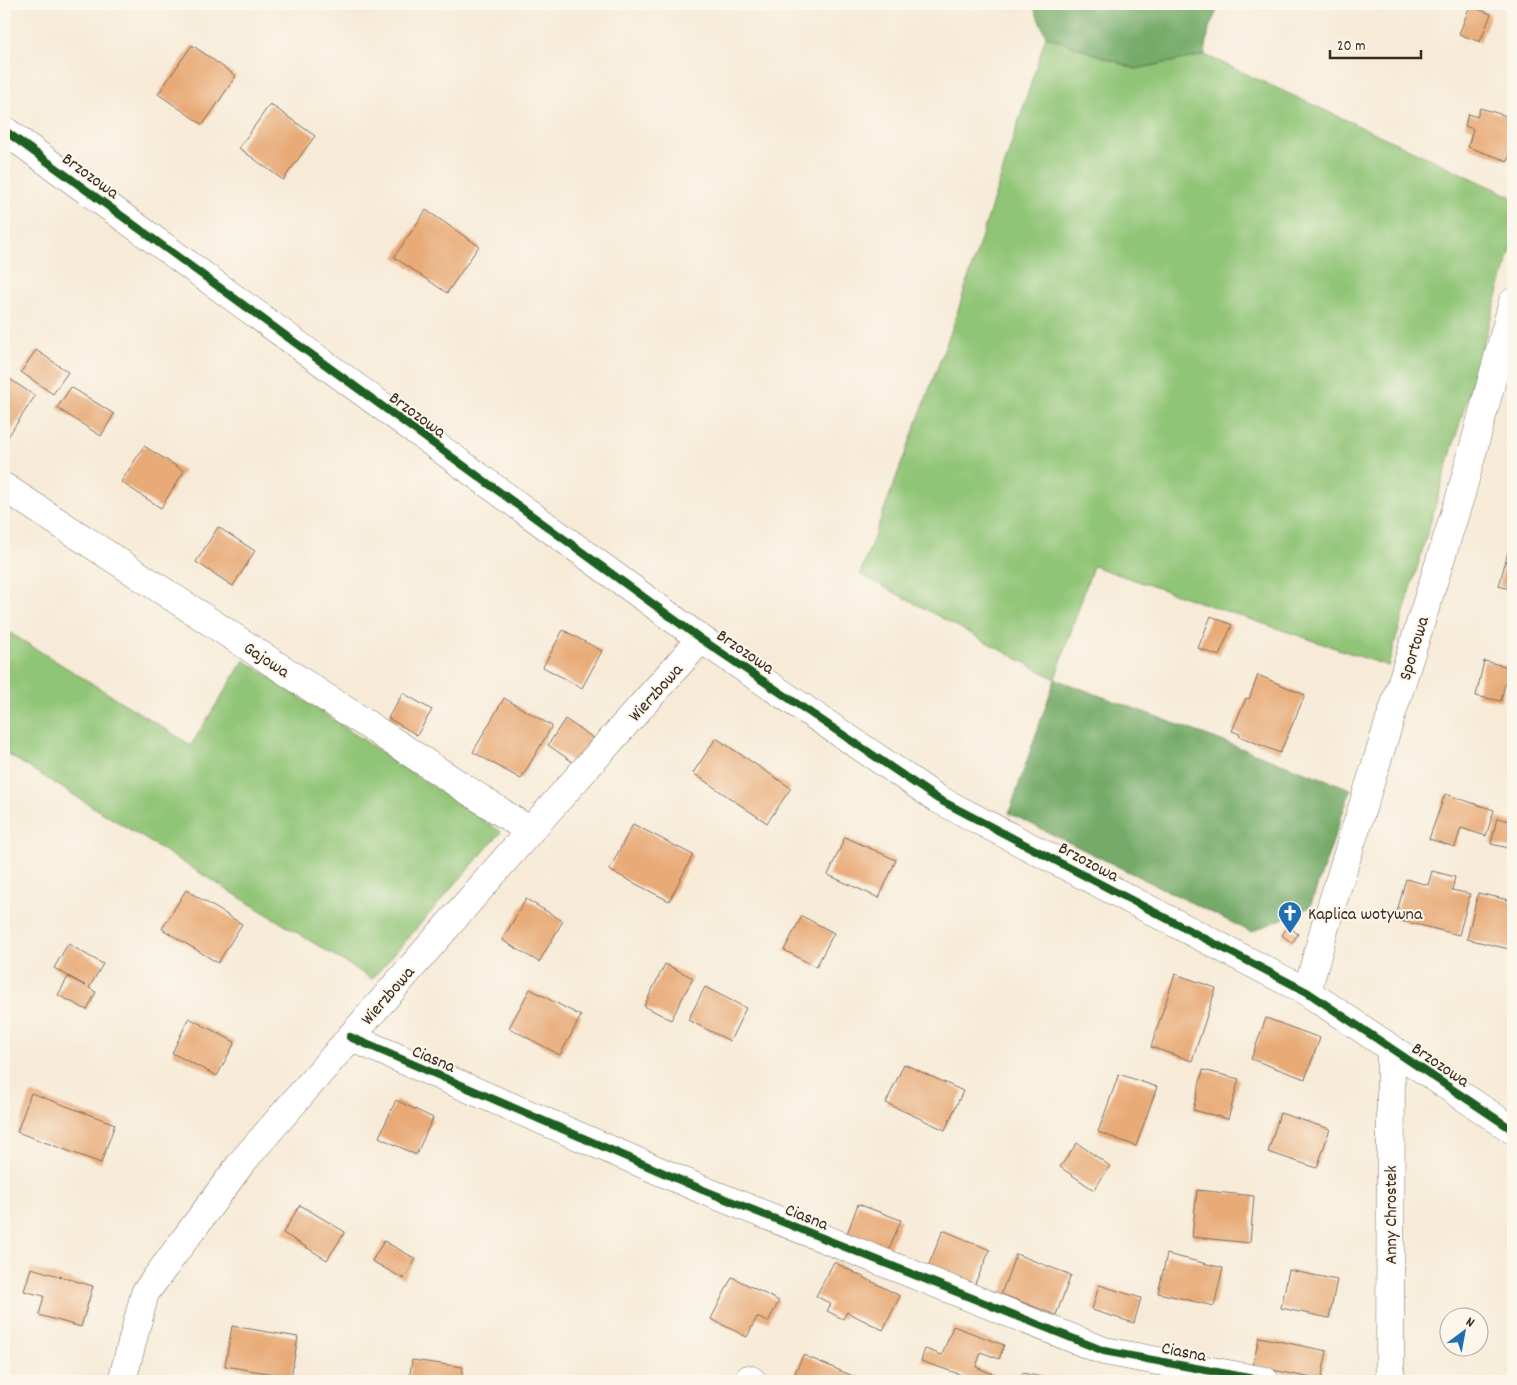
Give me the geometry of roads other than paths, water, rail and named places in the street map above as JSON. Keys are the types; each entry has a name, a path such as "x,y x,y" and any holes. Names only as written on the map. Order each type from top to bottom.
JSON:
{"street":[{"name":"Brzozowa","path":"4,130 701,639 938,799 1306,992 1513,1130"},
{"name":"Sportowa","path":"1306,992 1461,494 1513,302"},
{"name":"Gajowa","path":"4,487 530,832"},
{"name":"Wierzbowa","path":"122,1381 145,1293 242,1162 701,639"},
{"name":"Ciasna","path":"350,1037 703,1190 1104,1351 1265,1381"},
{"name":"Anny Chrostek","path":"1390,1381 1391,1048"}],"place":[{"name":"Kaplica wotywna","path":"1290,934"}]}
